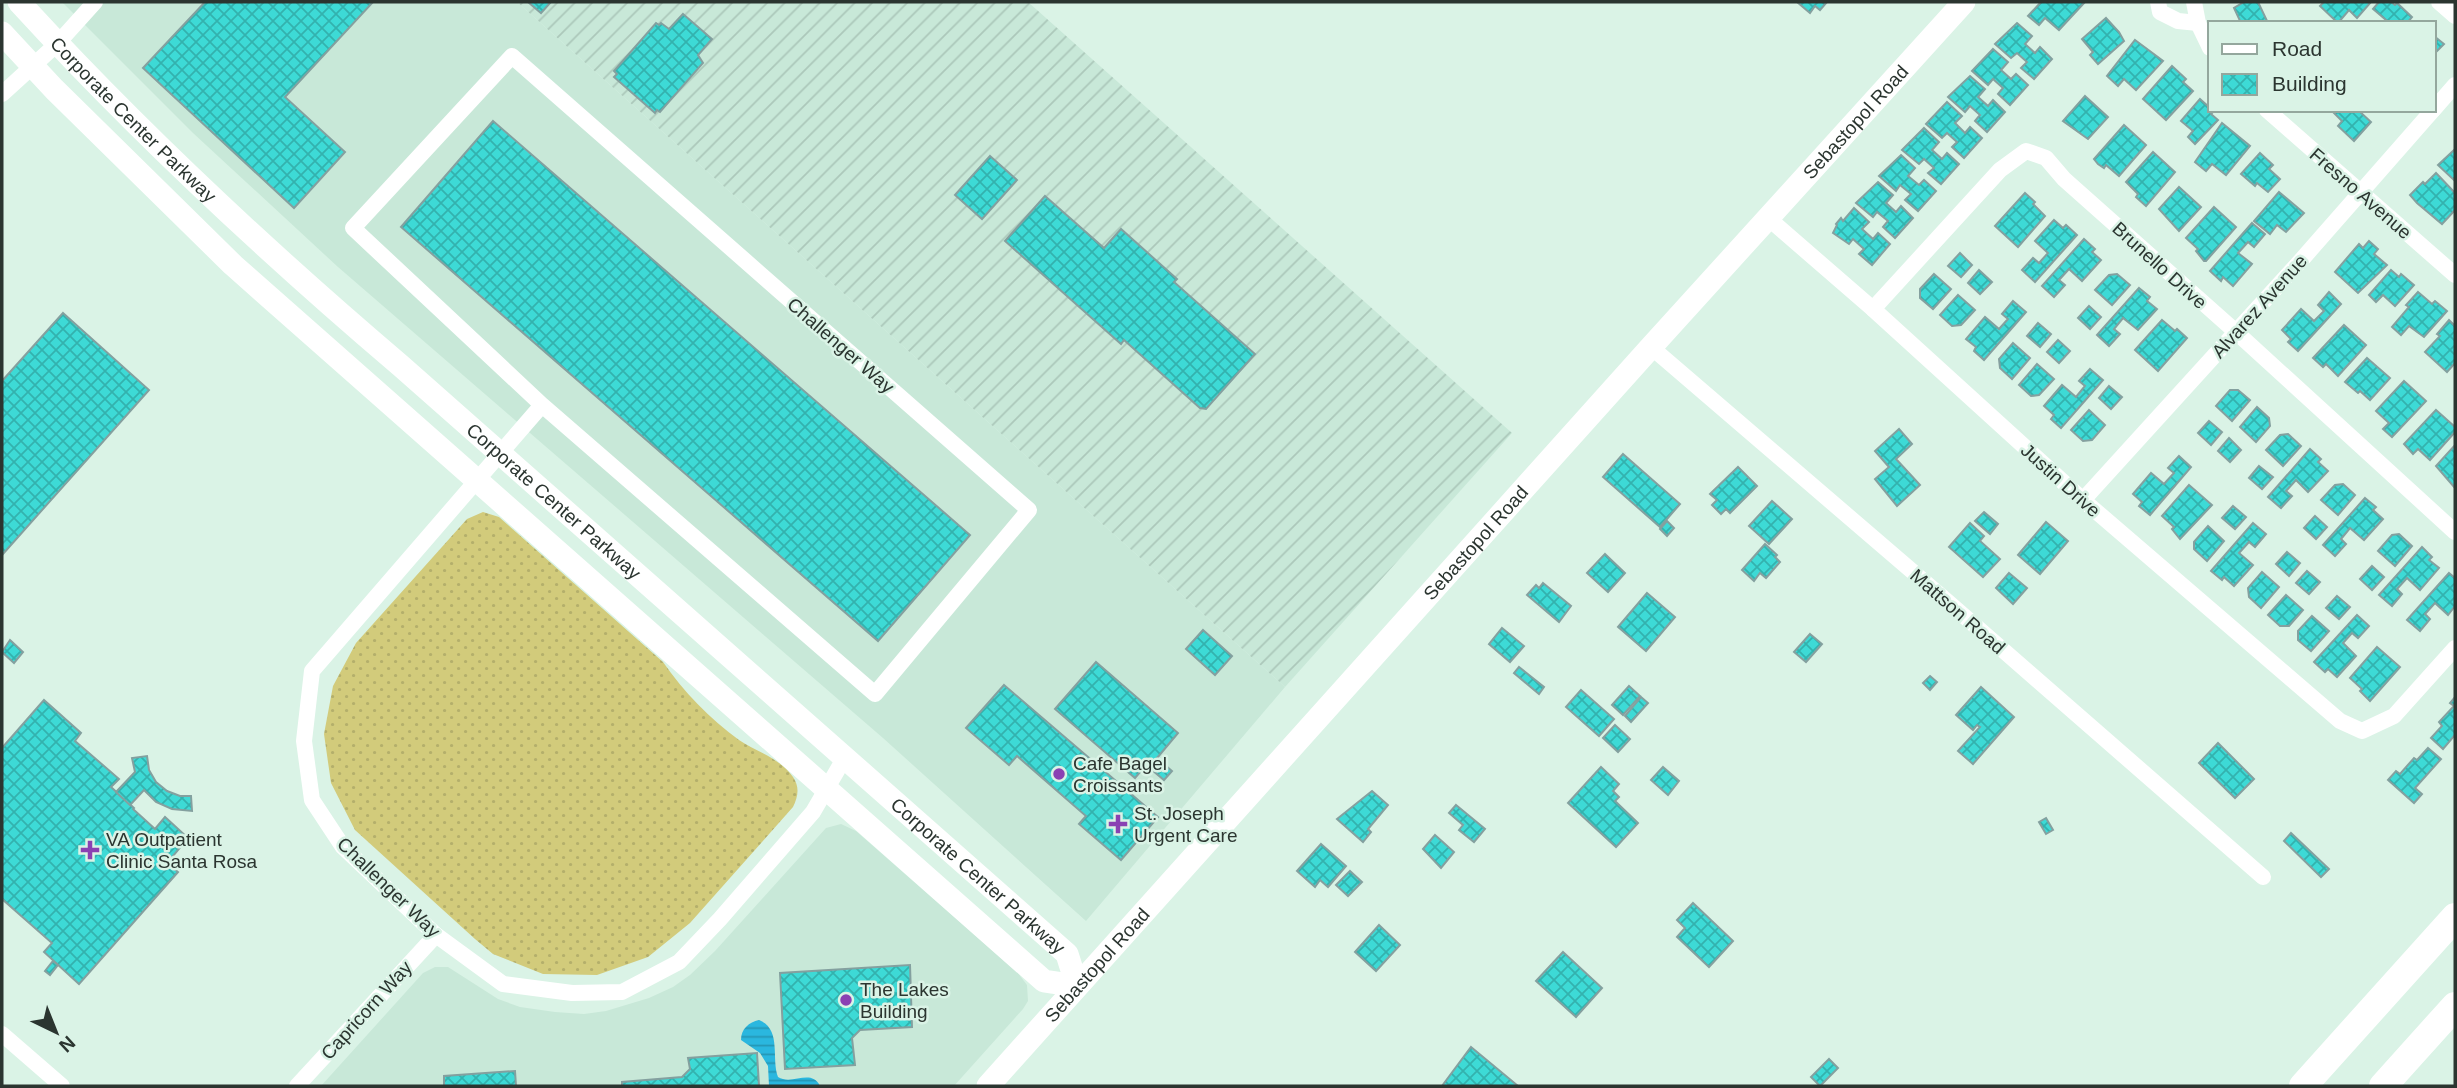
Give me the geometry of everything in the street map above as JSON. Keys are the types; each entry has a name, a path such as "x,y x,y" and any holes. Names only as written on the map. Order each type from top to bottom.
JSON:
{"highway":[{"path":"2303,1086 2455,917"},
{"path":"2383,1086 2455,1006"}],"street":[{"name":"Corporate Center Parkway","path":"2,33 110,146 233,265 1044,981 1077,986 1067,954 305,284 181,169 19,2"},
{"path":"2,94 58,43 95,2"},
{"name":"Sebastopol Road","path":"988,1086 1964,2"},
{"path":"2158,2 2160,12 2178,22 2198,23"},
{"path":"2194,2 2198,23 2208,44"},
{"path":"2439,2 2455,16"},
{"name":"Challenger Way","path":"512,56 1030,510 875,694 542,405 353,228 512,56"},
{"name":"Alvarez Avenue","path":"2436,108 2455,85"},
{"name":"Fresno Avenue","path":"2269,112 2455,275"},
{"name":"Alvarez Avenue","path":"2084,500 2432,112"},
{"name":"Brunello Drive","path":"1873,309 2000,170 2026,151 2046,158 2064,179 2455,532"},
{"name":"Justin Drive","path":"1768,218 2084,500 2340,721 2362,731 2395,716 2455,648"},
{"name":"Mattson Road","path":"1651,347 2263,877"},
{"name":"Challenger Way","path":"542,405 312,671 304,741 312,800 343,847 436,934 503,984 572,993 622,992 679,962 720,919 813,811 845,757"},
{"name":"Capricorn Way","path":"297,1086 436,934"},
{"path":"2,1034 62,1086"}],"shaded area":[{"path":"62,2 517,2 1285,687 1086,921 883,738 338,267 193,133"},
{"path":"517,2 1028,2 1512,433 1285,687"},
{"path":"483,512 499,517 663,662 707,714 739,740 782,765 797,784 793,807 690,923 648,957 597,975 543,974 493,954 355,830 331,783 324,734 333,686 356,643 467,519"},
{"path":"841,824 856,831 1018,973 1027,985 1028,1001 1023,1009 954,1086 321,1086 423,973 435,967 448,967 498,999 520,1007 555,1012 584,1014 606,1011 649,998 673,987 715,951 826,828"}],"water":[{"path":"759,1020 771,1030 778,1077 789,1080 812,1078 820,1086 769,1086 768,1066 760,1053 741,1040 746,1027"}],"building":[{"path":"205,2 373,2 285,97 345,152 294,208 143,68"},
{"path":"528,2 548,2 550,3 541,13"},
{"path":"1797,2 1827,2 1820,10 1815,6 1810,13"},
{"path":"2041,2 2085,2 2059,30 2045,18 2039,25 2028,16"},
{"path":"2244,2 2258,2 2267,21 2240,21 2234,8"},
{"path":"2324,2 2371,2 2357,18 2349,10 2340,21 2336,21 2320,6"},
{"path":"2379,2 2391,2 2395,5 2397,3 2412,17 2409,21 2385,21 2373,9"},
{"path":"683,14 712,39 698,55 703,63 660,112 657,110 655,113 614,77 617,74 614,71 656,23 669,29"},
{"path":"2106,18 2124,41 2098,64 2090,55 2093,52 2082,39"},
{"path":"2017,23 2032,36 2025,44 2035,53 2040,47 2052,59 2034,79 2021,68 2027,62 2017,53 2011,58 1995,44"},
{"path":"2436,38 2444,44 2436,52"},
{"path":"2135,40 2163,61 2136,90 2124,79 2118,86 2107,76"},
{"path":"1993,49 2008,62 2001,70 2011,79 2016,74 2028,85 2010,105 1998,94 2003,88 1993,79 1988,85 1972,71"},
{"path":"2172,66 2186,79 2183,82 2193,91 2166,120 2143,99"},
{"path":"1970,76 1985,89 1978,97 1988,106 1993,100 2005,112 1987,132 1975,121 1980,115 1970,106 1965,112 1948,97"},
{"path":"2085,96 2108,117 2088,139 2063,121"},
{"path":"2200,99 2208,106 2208,112 2213,112 2211,114 2218,120 2195,144 2188,137 2193,131 2181,121"},
{"path":"1947,102 1962,116 1955,123 1965,133 1970,127 1982,138 1964,158 1952,147 1957,142 1947,133 1942,138 1926,124"},
{"path":"2333,112 2360,112 2371,122 2354,141 2338,126 2342,121"},
{"path":"493,121 970,535 878,641 401,227"},
{"path":"2222,123 2250,146 2226,175 2212,164 2206,171 2195,162"},
{"path":"2124,125 2146,145 2119,176 2094,159"},
{"path":"1924,128 1939,142 1932,150 1942,159 1947,153 1959,164 1941,184 1928,173 1934,168 1924,159 1919,164 1902,150"},
{"path":"2455,149 2455,181 2438,165"},
{"path":"2153,152 2175,172 2146,206 2126,182"},
{"path":"2260,153 2273,165 2269,169 2280,179 2268,192 2257,183 2255,186 2241,174"},
{"path":"1901,155 1915,168 1908,176 1919,185 1924,180 1936,191 1918,211 1905,200 1911,194 1900,185 1896,191 1879,176"},
{"path":"990,156 1017,180 982,219 955,195"},
{"path":"2436,173 2455,193 2455,210 2442,224 2410,195"},
{"path":"1878,182 1893,195 1886,203 1896,212 1901,206 1913,218 1895,238 1883,227 1888,221 1877,212 1873,217 1856,203"},
{"path":"2179,187 2201,207 2179,231 2159,209"},
{"path":"2279,192 2304,213 2286,232 2277,225 2270,234 2254,221"},
{"path":"2025,193 2045,216 2018,247 1995,226"},
{"path":"1045,196 1104,248 1121,229 1177,279 1174,282 1255,354 1206,409 1200,408 1124,340 1121,344 1005,241"},
{"path":"2214,207 2236,227 2204,261 2196,251 2198,249 2186,238"},
{"path":"1854,208 1869,222 1862,229 1873,239 1878,233 1890,244 1872,265 1859,254 1864,249 1853,239 1849,244 1833,233 1841,218 1843,221"},
{"path":"2054,220 2063,228 2066,225 2077,235 2035,282 2022,270 2033,258 2039,263 2048,253 2035,241"},
{"path":"2252,223 2265,234 2254,247 2248,242 2238,253 2252,264 2233,286 2223,277 2221,281 2210,271"},
{"path":"2084,239 2095,249 2092,252 2101,260 2082,281 2069,269 2059,280 2065,285 2054,297 2042,286"},
{"path":"2369,241 2378,249 2374,254 2387,265 2358,293 2335,272 2359,244 2363,248"},
{"path":"1960,253 1972,265 1961,277 1948,266"},
{"path":"1979,270 1992,282 1980,294 1968,283"},
{"path":"2391,270 2399,277 2401,274 2414,285 2395,306 2383,295 2376,302 2369,295"},
{"path":"1934,274 1951,289 1933,309 1920,298 1920,289"},
{"path":"2117,274 2130,285 2112,305 2095,290 2109,275"},
{"path":"2139,288 2150,297 2147,301 2157,309 2138,330 2123,318 2114,329 2120,334 2109,346 2097,335"},
{"path":"2329,292 2341,304 2298,351 2288,342 2291,339 2282,330 2301,309 2314,321 2324,311 2318,305"},
{"path":"2418,292 2432,304 2435,301 2447,311 2424,337 2409,326 2401,335 2392,327"},
{"path":"1958,295 1975,310 1961,325 1952,326 1940,315"},
{"path":"2013,301 2026,312 1984,360 1974,351 1976,347 1966,339 1985,317 1999,329 2008,319 2002,314"},
{"path":"2089,306 2101,317 2090,329 2078,318"},
{"path":"63,313 149,390 2,555 2,381"},
{"path":"2162,320 2187,338 2158,371 2135,350"},
{"path":"2449,320 2455,326 2455,363 2447,372 2425,352 2440,336 2437,334"},
{"path":"2038,323 2051,334 2040,347 2027,336"},
{"path":"2344,325 2366,345 2338,376 2326,364 2323,367 2313,358"},
{"path":"2058,340 2070,351 2059,363 2047,352"},
{"path":"2013,343 2030,358 2012,379 2000,368 1999,359"},
{"path":"2367,358 2390,378 2370,400 2345,382"},
{"path":"2037,364 2054,379 2039,395 2031,396 2019,385"},
{"path":"2090,369 2103,380 2061,428 2051,419 2054,415 2044,406 2062,385 2076,397 2085,386 2079,381"},
{"path":"2404,381 2426,401 2392,437 2383,429 2389,423 2376,411"},
{"path":"2109,386 2122,397 2111,409 2099,398"},
{"path":"2230,390 2238,390 2250,400 2232,421 2216,406"},
{"path":"2257,407 2269,418 2270,426 2256,442 2240,427"},
{"path":"2089,410 2105,425 2092,440 2083,441 2071,430"},
{"path":"2436,410 2455,427 2455,432 2430,460 2418,449 2413,454 2404,444"},
{"path":"2209,421 2222,432 2211,445 2198,433"},
{"path":"1899,429 1912,444 1896,459 1920,485 1897,506 1875,479 1889,467 1875,451"},
{"path":"2288,434 2301,446 2283,466 2266,450 2280,435"},
{"path":"2229,438 2241,450 2230,462 2218,451"},
{"path":"2455,445 2455,488 2436,466"},
{"path":"2310,449 2321,459 2318,462 2328,471 2308,492 2296,480 2286,491 2292,496 2281,508 2268,497"},
{"path":"1623,454 1680,504 1660,527 1603,477"},
{"path":"2179,456 2191,467 2150,515 2139,506 2142,502 2133,494 2151,473 2164,484 2174,473 2168,468"},
{"path":"2259,466 2273,477 2262,489 2249,478"},
{"path":"1738,467 1757,486 1730,513 1726,509 1721,514 1712,505 1717,500 1710,494"},
{"path":"2343,484 2355,495 2338,515 2321,500 2335,485"},
{"path":"2189,485 2212,505 2180,539 2172,529 2174,527 2162,516"},
{"path":"2365,498 2376,507 2373,510 2383,519 2364,540 2350,528 2341,539 2346,544 2335,556 2323,545"},
{"path":"1772,501 1792,519 1769,544 1749,526"},
{"path":"2233,506 2246,517 2235,529 2222,518"},
{"path":"1984,512 1998,524 1990,534 1975,521"},
{"path":"2315,516 2327,527 2316,539 2304,528"},
{"path":"1667,521 1674,528 1667,536 1660,529"},
{"path":"2046,522 2068,541 2040,574 2018,555"},
{"path":"1970,523 1984,536 1980,541 2000,559 1983,577 1949,547"},
{"path":"2253,523 2266,534 2255,547 2249,542 2239,553 2253,565 2234,586 2211,571"},
{"path":"2208,526 2224,541 2207,561 2194,549 2194,542"},
{"path":"2399,534 2412,546 2395,566 2378,551 2392,535"},
{"path":"1765,544 1777,555 1775,557 1780,562 1766,578 1760,573 1754,581 1742,570"},
{"path":"2422,547 2432,557 2429,560 2439,568 2420,590 2407,578 2397,589 2402,594 2392,606 2379,595"},
{"path":"2287,552 2300,563 2289,576 2276,564"},
{"path":"1605,554 1625,573 1608,592 1587,573"},
{"path":"2372,566 2384,577 2372,590 2360,579"},
{"path":"2307,571 2320,582 2309,594 2296,583"},
{"path":"2262,572 2279,587 2261,608 2249,597 2248,588"},
{"path":"2009,573 2027,588 2013,604 1996,588"},
{"path":"2449,573 2455,578 2455,606 2448,615 2435,603 2425,614 2430,619 2420,631 2407,620"},
{"path":"1543,583 1571,606 1559,622 1527,595 1536,585 1539,588"},
{"path":"1647,593 1675,617 1646,651 1618,627"},
{"path":"2286,595 2303,610 2289,626 2280,626 2268,615"},
{"path":"2337,596 2350,607 2339,619 2326,608"},
{"path":"2357,615 2369,626 2358,638 2352,633 2343,643 2356,656 2337,677 2328,669 2325,672 2314,662"},
{"path":"2312,616 2329,631 2311,651 2298,640 2298,631"},
{"path":"1502,628 1524,646 1510,662 1489,644"},
{"path":"1203,630 1232,656 1215,675 1186,649"},
{"path":"1810,634 1822,644 1806,662 1794,652"},
{"path":"10,640 23,652 14,663 2,652"},
{"path":"2377,647 2400,667 2370,701 2350,678"},
{"path":"1096,662 1178,733 1157,758 1172,771 1164,780 1146,765 1135,778 1055,709"},
{"path":"1519,667 1544,687 1539,694 1514,673"},
{"path":"1930,676 1937,682 1930,690 1923,683"},
{"path":"1004,685 1158,817 1121,860 1079,824 1086,816 1017,756 1009,765 966,728"},
{"path":"1629,686 1640,696 1623,715 1612,705"},
{"path":"1981,687 2014,717 1973,764 1958,751 1980,727 1977,725 1973,730 1956,715"},
{"path":"1581,690 1614,719 1599,736 1566,707"},
{"path":"1641,697 1648,703 1631,722 1625,716"},
{"path":"2455,697 2455,735 2443,749 2431,738 2442,726 2439,722 2454,706 2450,703"},
{"name":"VA Outpatient Clinic Santa Rosa","path":"44,700 81,733 75,741 119,779 111,787 133,809 155,829 165,817 188,838 167,863 178,872 79,984 44,952 52,943 2,899 2,748"},
{"path":"1615,725 1630,739 1618,752 1603,738"},
{"path":"2218,743 2254,779 2235,798 2199,763"},
{"path":"2428,748 2441,759 2415,788 2422,794 2414,803 2388,780 2396,771 2400,774 2414,758 2417,760"},
{"path":"147,756 149,770 156,782 167,791 180,796 191,796 192,811 172,809 156,802 144,790 130,805 116,792 135,772 132,758"},
{"path":"1601,767 1619,784 1613,791 1619,797 1615,801 1638,823 1616,847 1568,803"},
{"path":"1663,767 1679,781 1668,795 1651,780"},
{"path":"1372,791 1388,805 1368,829 1371,832 1363,842 1337,819"},
{"path":"1456,805 1485,829 1474,842 1459,830 1463,825 1449,813"},
{"path":"2046,818 2053,830 2046,834 2039,822"},
{"path":"2291,833 2329,869 2321,877 2284,841"},
{"path":"1435,835 1454,852 1441,868 1423,849"},
{"path":"1321,844 1346,866 1328,887 1320,880 1315,887 1297,871"},
{"path":"1350,871 1362,882 1348,896 1336,885"},
{"path":"1693,903 1733,941 1709,967 1677,937 1685,928 1677,920"},
{"path":"1379,925 1400,945 1376,971 1355,952"},
{"path":"1563,952 1602,988 1576,1017 1536,981"},
{"path":"53,961 58,965 50,975 45,971"},
{"name":"The Lakes Building","path":"910,965 912,1027 860,1030 852,1038 855,1065 785,1069 780,973"},
{"path":"1471,1047 1518,1086 1442,1086"},
{"path":"757,1053 759,1086 622,1086 622,1082 682,1077 690,1069 688,1058"},
{"path":"1829,1059 1838,1068 1820,1086 1811,1077"},
{"path":"515,1071 516,1086 444,1086 444,1076"}],"place":[{"name":"Cafe Bagel Croissants","path":"1059,774"},
{"name":"St. Joseph Urgent Care","path":"1118,824"},
{"name":"VA Outpatient Clinic Santa Rosa","path":"90,850"},
{"name":"The Lakes Building","path":"846,1000"}]}
